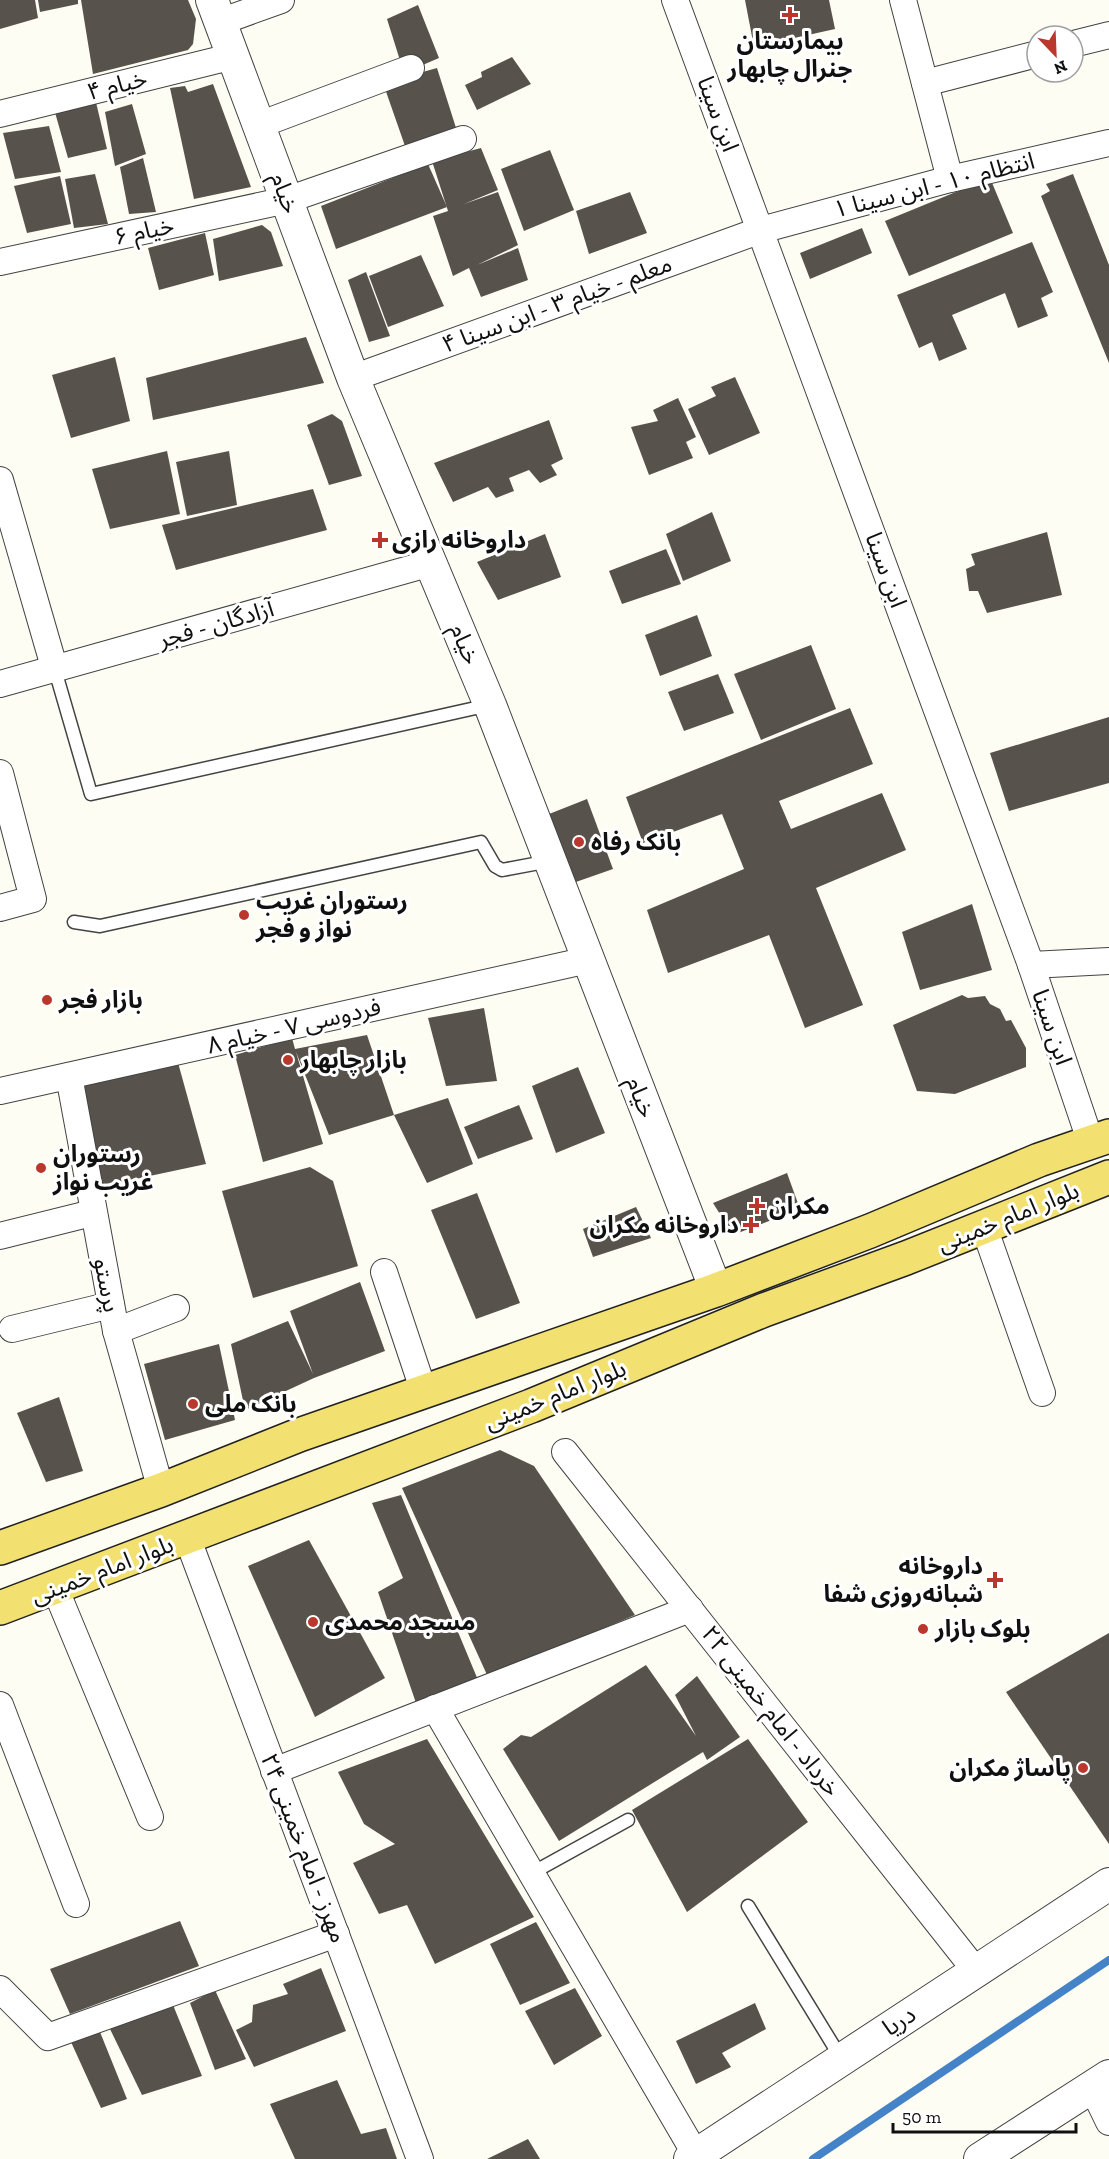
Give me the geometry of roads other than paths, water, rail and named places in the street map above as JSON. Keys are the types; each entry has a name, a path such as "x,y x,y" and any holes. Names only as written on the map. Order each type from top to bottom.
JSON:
{"main road":[{"name":"بلوار امام خمینی","path":"0,1548 161,1490 299,1435 716,1290 870,1231 1040,1160 1100,1139"},
{"name":"بلوار امام خمینی","path":"0,1608 531,1406 786,1301 984,1227 1109,1177"}],"street":[{"path":"216,11 281,0"},
{"name":"ابن سینا","path":"675,0 1032,966 1100,1139"},
{"path":"903,0 950,178"},
{"name":"خیام","path":"216,11 353,378 490,705 716,1290"},
{"path":"1085,41 1109,35"},
{"name":"خیام ۴","path":"0,114 234,56"},
{"path":"925,83 1025,57"},
{"path":"259,125 411,68"},
{"name":"خیام ۶","path":"0,262 287,200 464,139"},
{"name":"انتظام ۱۰ - ابن سینا ۱","path":"761,230 950,178 1109,143"},
{"name":"معلم - خیام ۳ - ابن سینا ۴","path":"353,378 761,230"},
{"path":"0,480 55,670"},
{"name":"آزادگان - فجر","path":"0,684 431,563"},
{"path":"0,773 33,899 0,908"},
{"name":"فردوسی ۷ - خیام ۸","path":"0,1091 588,960"},
{"path":"1032,966 1109,961"},
{"name":"پرستو","path":"69,1076 92,1213 116,1331 161,1490"},
{"path":"0,1236 92,1213"},
{"path":"984,1227 1042,1393"},
{"path":"384,1272 424,1392"},
{"path":"12,1329 111,1305"},
{"path":"116,1331 176,1308"},
{"name":"خرداد - امام خمینی ۲۲","path":"565,1452 976,1971"},
{"name":"مهرز - امام خمینی ۲۴","path":"187,1537 420,2159"},
{"path":"55,1587 150,1817"},
{"path":"274,1771 690,1609"},
{"path":"0,1705 76,1904"},
{"path":"435,1708 532,1873 693,2157"},
{"name":"دریا","path":"693,2157 1109,1884"},
{"path":"0,1989 48,2037 336,1934"},
{"path":"980,2159 1101,2082 1109,2122"}],"lane":[{"path":"55,670 91,794 490,705"},
{"path":"74,922 100,926 481,842 495,866 502,870 550,861"},
{"path":"532,1873 628,1820"},
{"path":"748,1906 842,2059"}],"waterway":[{"path":"813,2159 1109,1960"}],"place":[{"name":"بیمارستان جنرال چابهار","path":"790,15"},
{"name":"داروخانه رازی","path":"380,540"},
{"name":"بانک رفاه","path":"579,842"},
{"name":"رستوران غریب نواز و فجر","path":"244,915"},
{"name":"بازار فجر","path":"47,1000"},
{"name":"بازار چابهار","path":"288,1060"},
{"name":"رستوران غریب نواز","path":"41,1168"},
{"name":"مکران","path":"757,1206"},
{"name":"داروخانه مکران","path":"751,1225"},
{"name":"بانک ملی","path":"193,1404"},
{"name":"داروخانه شبانه‌روزی شفا","path":"995,1580"},
{"name":"مسجد محمدی","path":"313,1622"},
{"name":"بلوک بازار","path":"923,1629"},
{"name":"پاساژ مکران","path":"1083,1768"}]}
